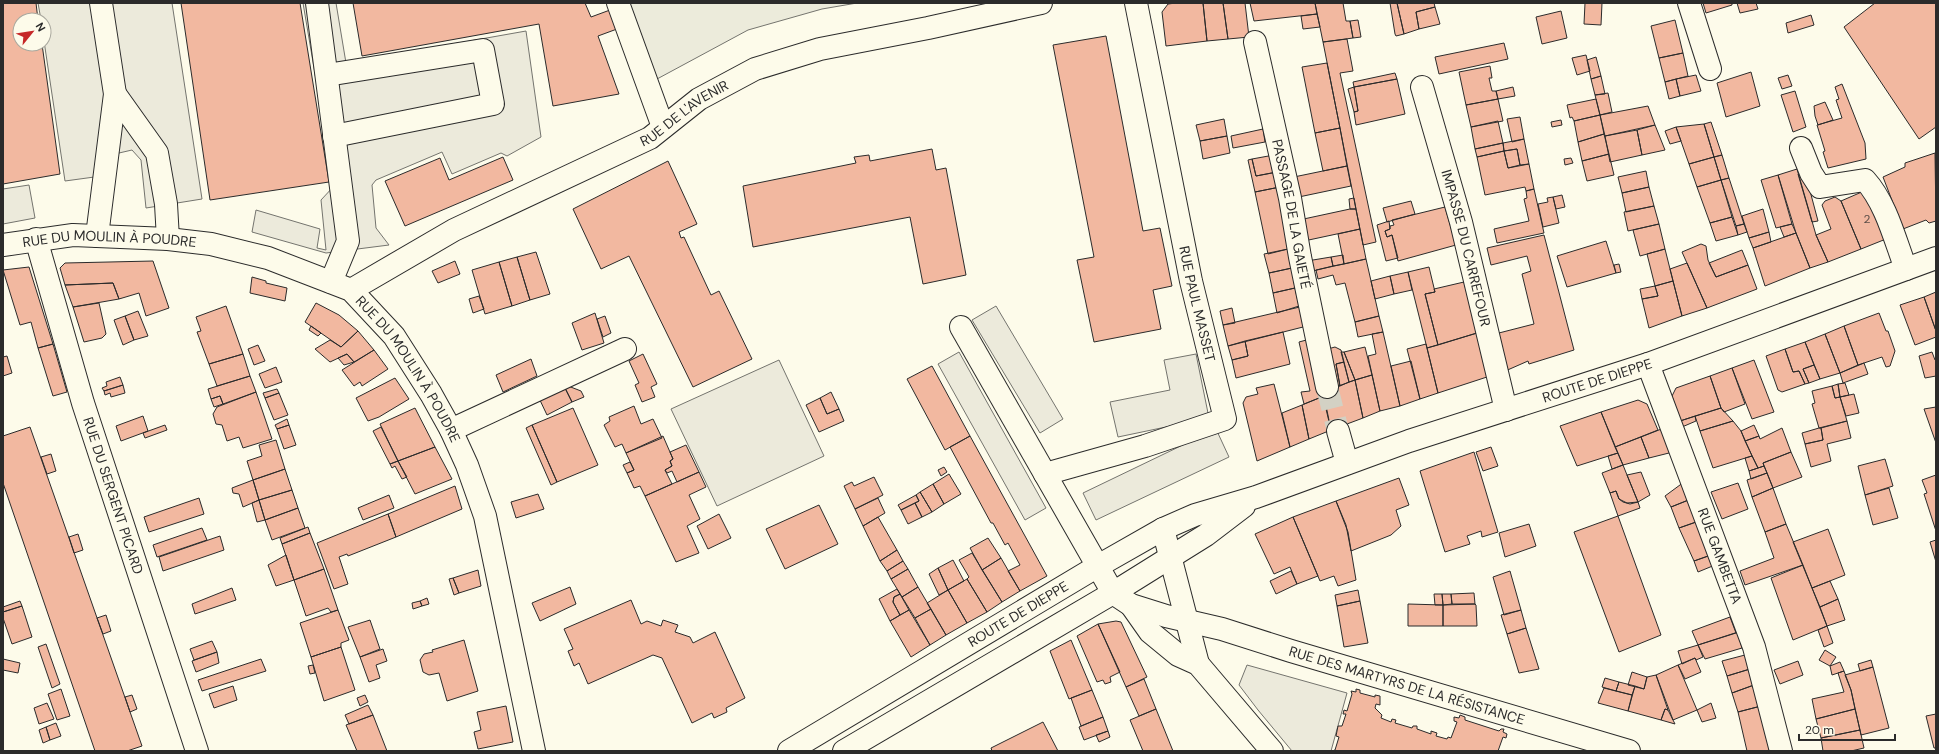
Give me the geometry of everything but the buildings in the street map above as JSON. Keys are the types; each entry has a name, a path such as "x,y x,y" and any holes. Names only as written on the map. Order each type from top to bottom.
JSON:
{"street":[{"path":"97,236 115,94 101,3"},
{"path":"316,3 348,241 331,282"},
{"path":"618,3 663,127"},
{"name":"RUE DE L'AVENIR","path":"351,290 454,230 650,138 699,99 755,69 820,49 928,28 1041,3"},
{"name":"RUE PAUL MASSET","path":"1045,474 1146,446 1225,419 1191,281 1136,3"},
{"path":"1689,3 1710,69"},
{"name":"PASSAGE DE LA GAIETÉ","path":"1254,42 1290,198 1300,257 1327,387"},
{"path":"326,75 483,50 493,104 334,136"},
{"name":"IMPASSE DU CARREFOUR","path":"1422,87 1461,222 1506,410"},
{"path":"115,94 157,153 166,204 168,239"},
{"path":"1801,148 1811,173 1820,187 1865,180 1872,188 1885,213 1906,269"},
{"name":"RUE DU MOULIN À POUDRE","path":"3,245 36,239 73,235 168,239 211,244 268,258 351,290 394,336 431,394 451,430 467,466 485,516 534,751"},
{"name":"RUE DU SERGENT PICARD","path":"36,239 82,398 197,751"},
{"name":"ROUTE DE DIEPPE","path":"789,751 1098,566 1163,529 1195,515 1256,497 1347,463 1648,364 1936,258"},
{"path":"961,327 1113,593 1131,605 1150,632 1178,655 1198,664 1272,751"},
{"path":"451,430 625,348"},
{"name":"RUE GAMBETTA","path":"1648,364 1754,647 1781,751"},
{"path":"1338,430 1347,463"},
{"name":"ROUTE DE DIEPPE","path":"844,751 1113,593 1206,534 1256,497"},
{"path":"1163,529 1169,557 1198,664"},
{"name":"RUE DES MARTYRS DE LA RÉSISTANCE","path":"1131,605 1166,616 1186,619 1629,751"},
{"path":"871,702 886,726"}],"shaded area":[{"path":"38,3 172,3 202,199 146,208 141,160 132,150 119,153 112,162 109,175 65,181 46,52 52,52 52,12 40,12"},
{"path":"303,3 336,3 346,63 526,31 541,137 507,156 501,153 452,174 442,152 376,180 372,185 376,228 389,245 326,253 252,232 256,210 320,229 317,248 326,250 321,200 334,186"},
{"path":"629,3 857,3 822,9 748,30 657,79"},
{"path":"29,185 35,218 3,224 3,189"},
{"path":"996,306 1063,419 1040,433 972,320"},
{"path":"959,352 1046,508 1025,520 938,364"},
{"path":"1196,354 1209,418 1118,437 1110,402 1170,390 1164,360"},
{"path":"779,360 824,456 717,506 671,409"},
{"path":"1216,429 1229,457 1096,520 1083,493"},
{"path":"1247,665 1347,693 1331,751 1292,751 1239,685"}],"tunnel":[{"path":"1327,387 1338,431"}]}
